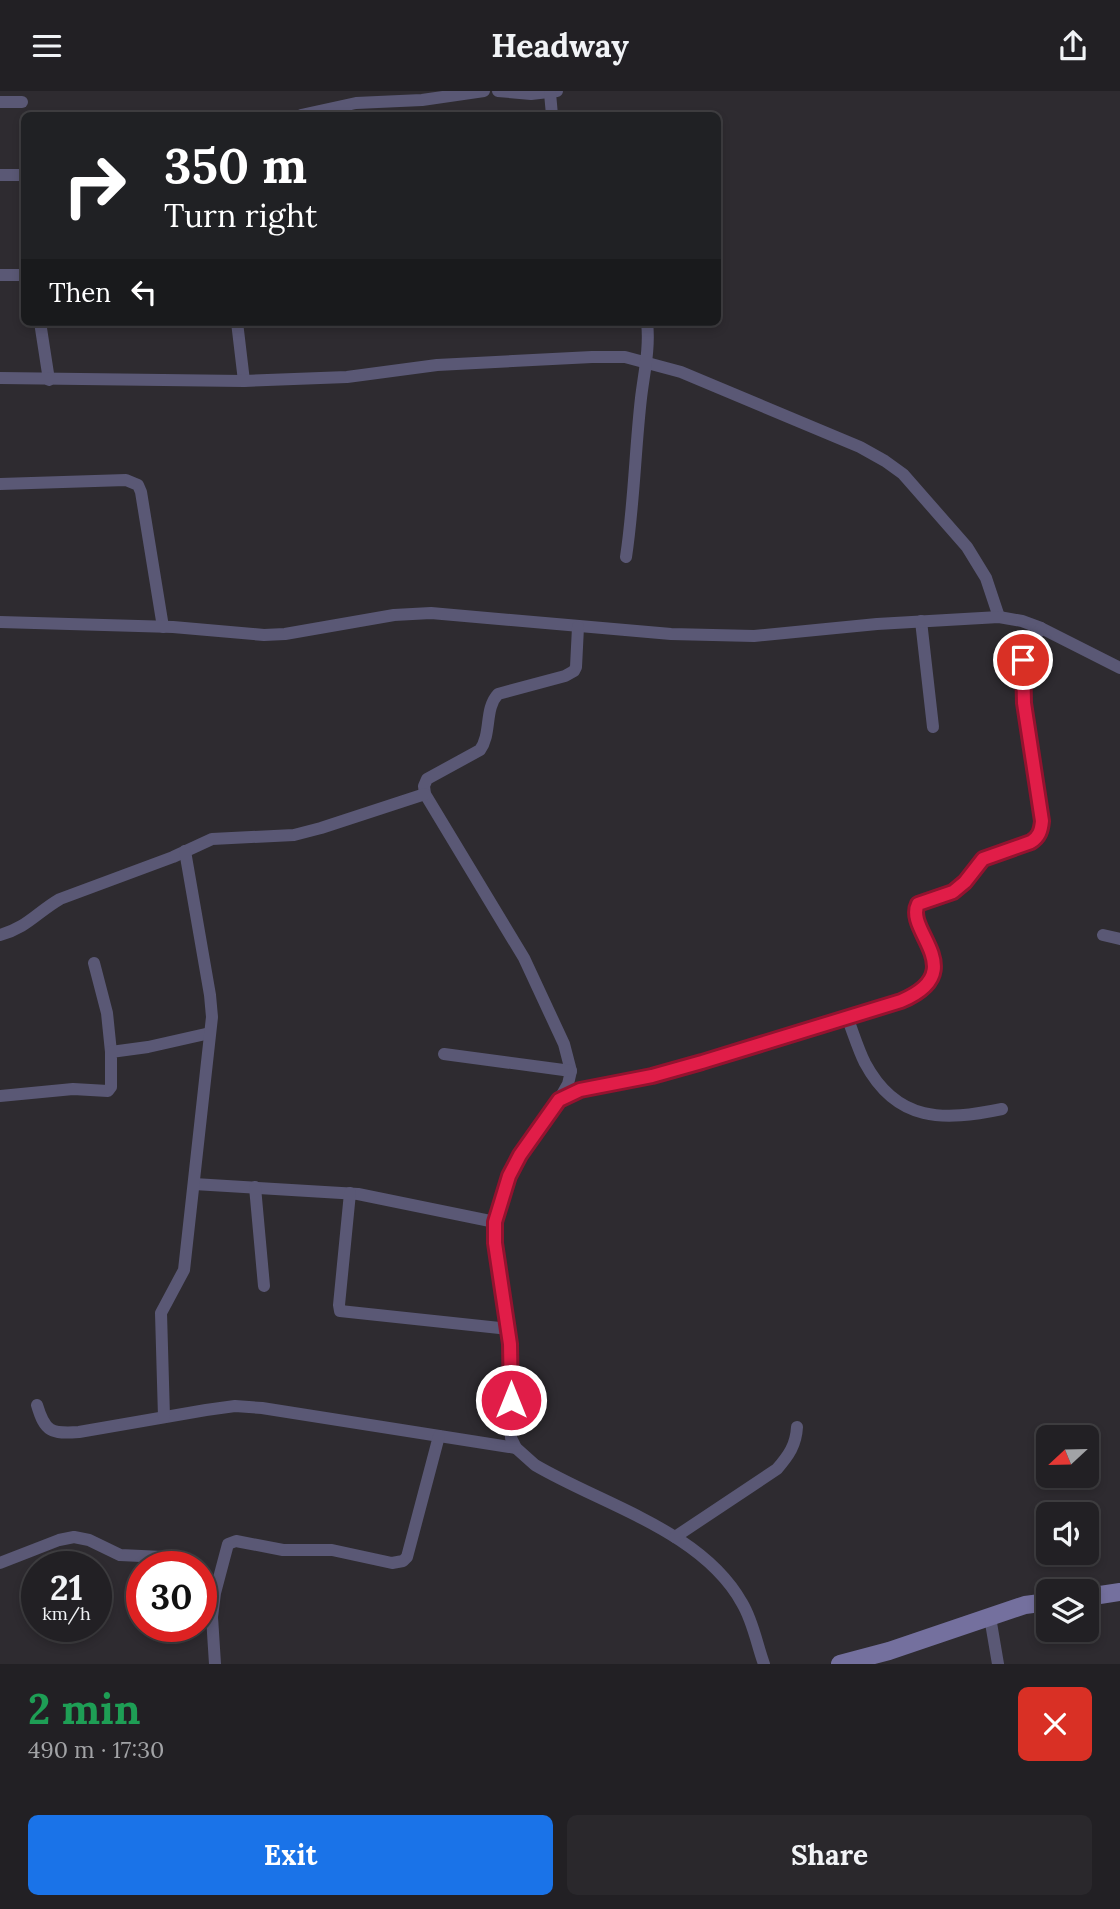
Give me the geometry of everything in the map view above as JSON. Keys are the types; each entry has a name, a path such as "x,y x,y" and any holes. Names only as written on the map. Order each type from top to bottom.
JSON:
{"street":[{"path":"326,112 356,103 422,100 484,91"},
{"path":"498,91 553,92 552,112"},
{"path":"0,102 22,102"},
{"path":"0,174 21,175"},
{"path":"0,275 21,275"},
{"path":"41,326 49,380"},
{"path":"237,326 244,381"},
{"path":"626,557 646,362 647,326"},
{"path":"0,378 244,381 347,377 437,365 592,356 625,357 646,362 681,372 860,447 903,474 967,547 986,577 999,617"},
{"path":"0,484 126,480 138,485 163,627"},
{"path":"0,622 163,627 275,635 394,615 431,613 671,635 754,636 999,617 1041,628 1120,668"},
{"path":"921,621 933,727"},
{"path":"578,627 574,671 565,676 498,694 492,699 486,741 480,750 427,779 424,786 425,793 524,958 564,1044 571,1072 559,1100 520,1155 509,1176 495,1222 497,1255 509,1329 512,1438 524,1458 675,1537 715,1567 743,1604 764,1664"},
{"path":"559,1100 580,1090 652,1076 919,993 929,982 933,968 932,951 917,916 918,904 953,892 965,882 983,859 1031,842 1041,831 1042,821 1022,681 1023,660 1029,645 1041,628"},
{"path":"0,935 27,925 46,907 60,899 212,839 281,836 307,831 425,793"},
{"path":"164,1417 161,1313 184,1270 210,1033 211,995 185,851"},
{"path":"1103,935 1120,939"},
{"path":"0,1096 73,1089 108,1091 111,1087 107,1013 94,963"},
{"path":"847,1017 864,1061 890,1097 910,1108 950,1117 1002,1109"},
{"path":"111,1052 148,1048 210,1033"},
{"path":"444,1054 571,1072"},
{"path":"194,1184 350,1193 396,1200 495,1222"},
{"path":"255,1187 264,1286"},
{"path":"350,1193 340,1311 509,1329"},
{"path":"37,1405 42,1422 48,1429 57,1432 79,1431 235,1406 516,1448"},
{"path":"675,1537 777,1469 796,1442 797,1427"},
{"path":"215,1664 213,1606 229,1544 236,1541 283,1550 332,1550 391,1563 403,1561 407,1556 439,1436"},
{"path":"0,1563 59,1540 74,1537 89,1540 126,1555"},
{"path":"1099,1595 1120,1592"},
{"path":"840,1664 890,1658 990,1617 1036,1604"},
{"path":"990,1617 998,1664"}],"route":[{"path":"511,1400 510,1344 495,1243 495,1222 499,1202 520,1155 559,1100 580,1090 652,1076 702,1062 901,1001 919,993 929,982 933,968 932,951 917,916 918,904 953,892 965,882 983,859 1031,842 1041,831 1042,821 1024,703 1023,660"}]}
